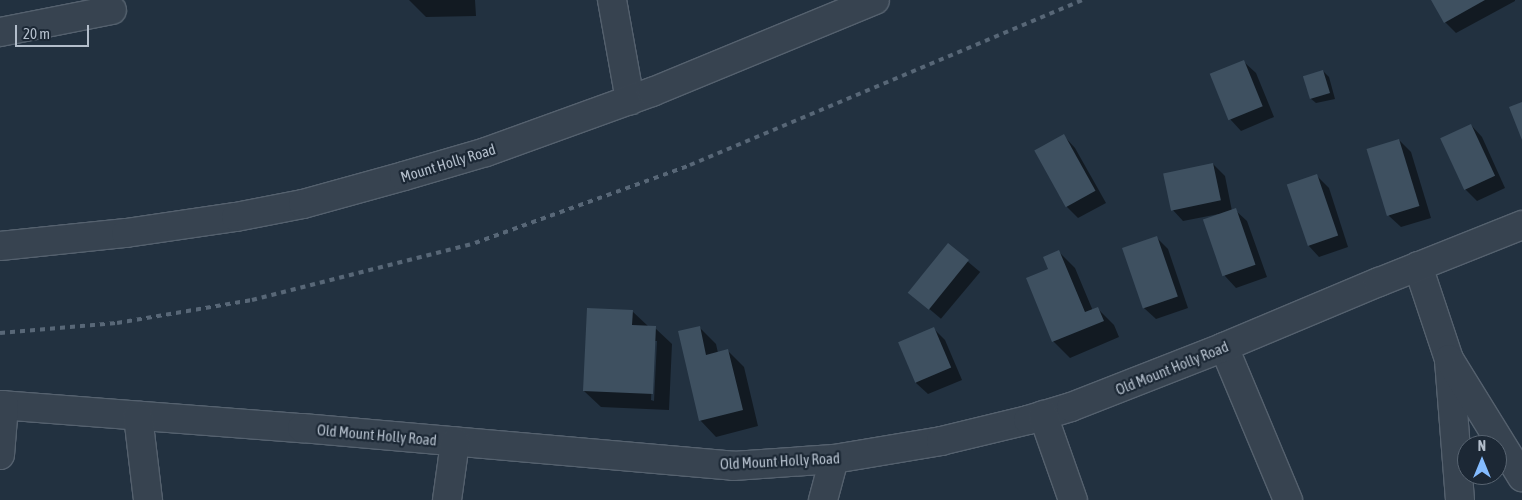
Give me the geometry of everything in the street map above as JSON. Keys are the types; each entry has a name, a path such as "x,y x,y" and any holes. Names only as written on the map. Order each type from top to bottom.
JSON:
{"street":[{"path":"612,0 630,100"},
{"name":"Mount Holly Road","path":"0,246 126,233 236,217 303,204 486,152 630,100 875,0"},
{"path":"0,32 112,10"},
{"name":"Old Mount Holly Road","path":"2,405 733,466 834,459 941,440 1043,415 1113,392 1522,225"},
{"path":"1418,266 1449,359 1522,477"},
{"path":"1224,347 1288,500"},
{"path":"1449,359 1460,500"},
{"path":"0,455 2,405"},
{"path":"1043,415 1074,500"},
{"path":"138,416 148,500"},
{"path":"446,500 455,442"},
{"path":"823,500 834,459"}],"building":[{"path":"1431,0 1485,0 1444,23"},
{"path":"1244,60 1263,106 1228,120 1210,74"},
{"path":"1323,70 1330,93 1310,99 1303,76"},
{"path":"1522,102 1522,140 1509,107"},
{"path":"1471,124 1495,176 1464,190 1440,138"},
{"path":"1064,134 1096,191 1066,207 1034,150"},
{"path":"1399,139 1419,206 1387,216 1366,149"},
{"path":"1213,163 1221,200 1171,211 1163,174"},
{"path":"1317,174 1338,235 1308,246 1287,184"},
{"path":"1236,208 1256,265 1222,276 1203,219"},
{"path":"1157,236 1178,297 1143,309 1122,248"},
{"path":"948,243 969,260 929,310 908,293"},
{"path":"1059,250 1085,312 1098,307 1104,321 1052,342 1026,278 1048,269 1043,257"},
{"path":"587,308 633,310 632,325 656,326 653,394 583,391"},
{"path":"700,326 706,355 728,349 743,410 699,421 678,331"},
{"path":"934,327 951,368 915,383 898,342"}],"railway":[{"path":"0,333 117,323 252,300 475,243 690,165 1083,0"}]}
